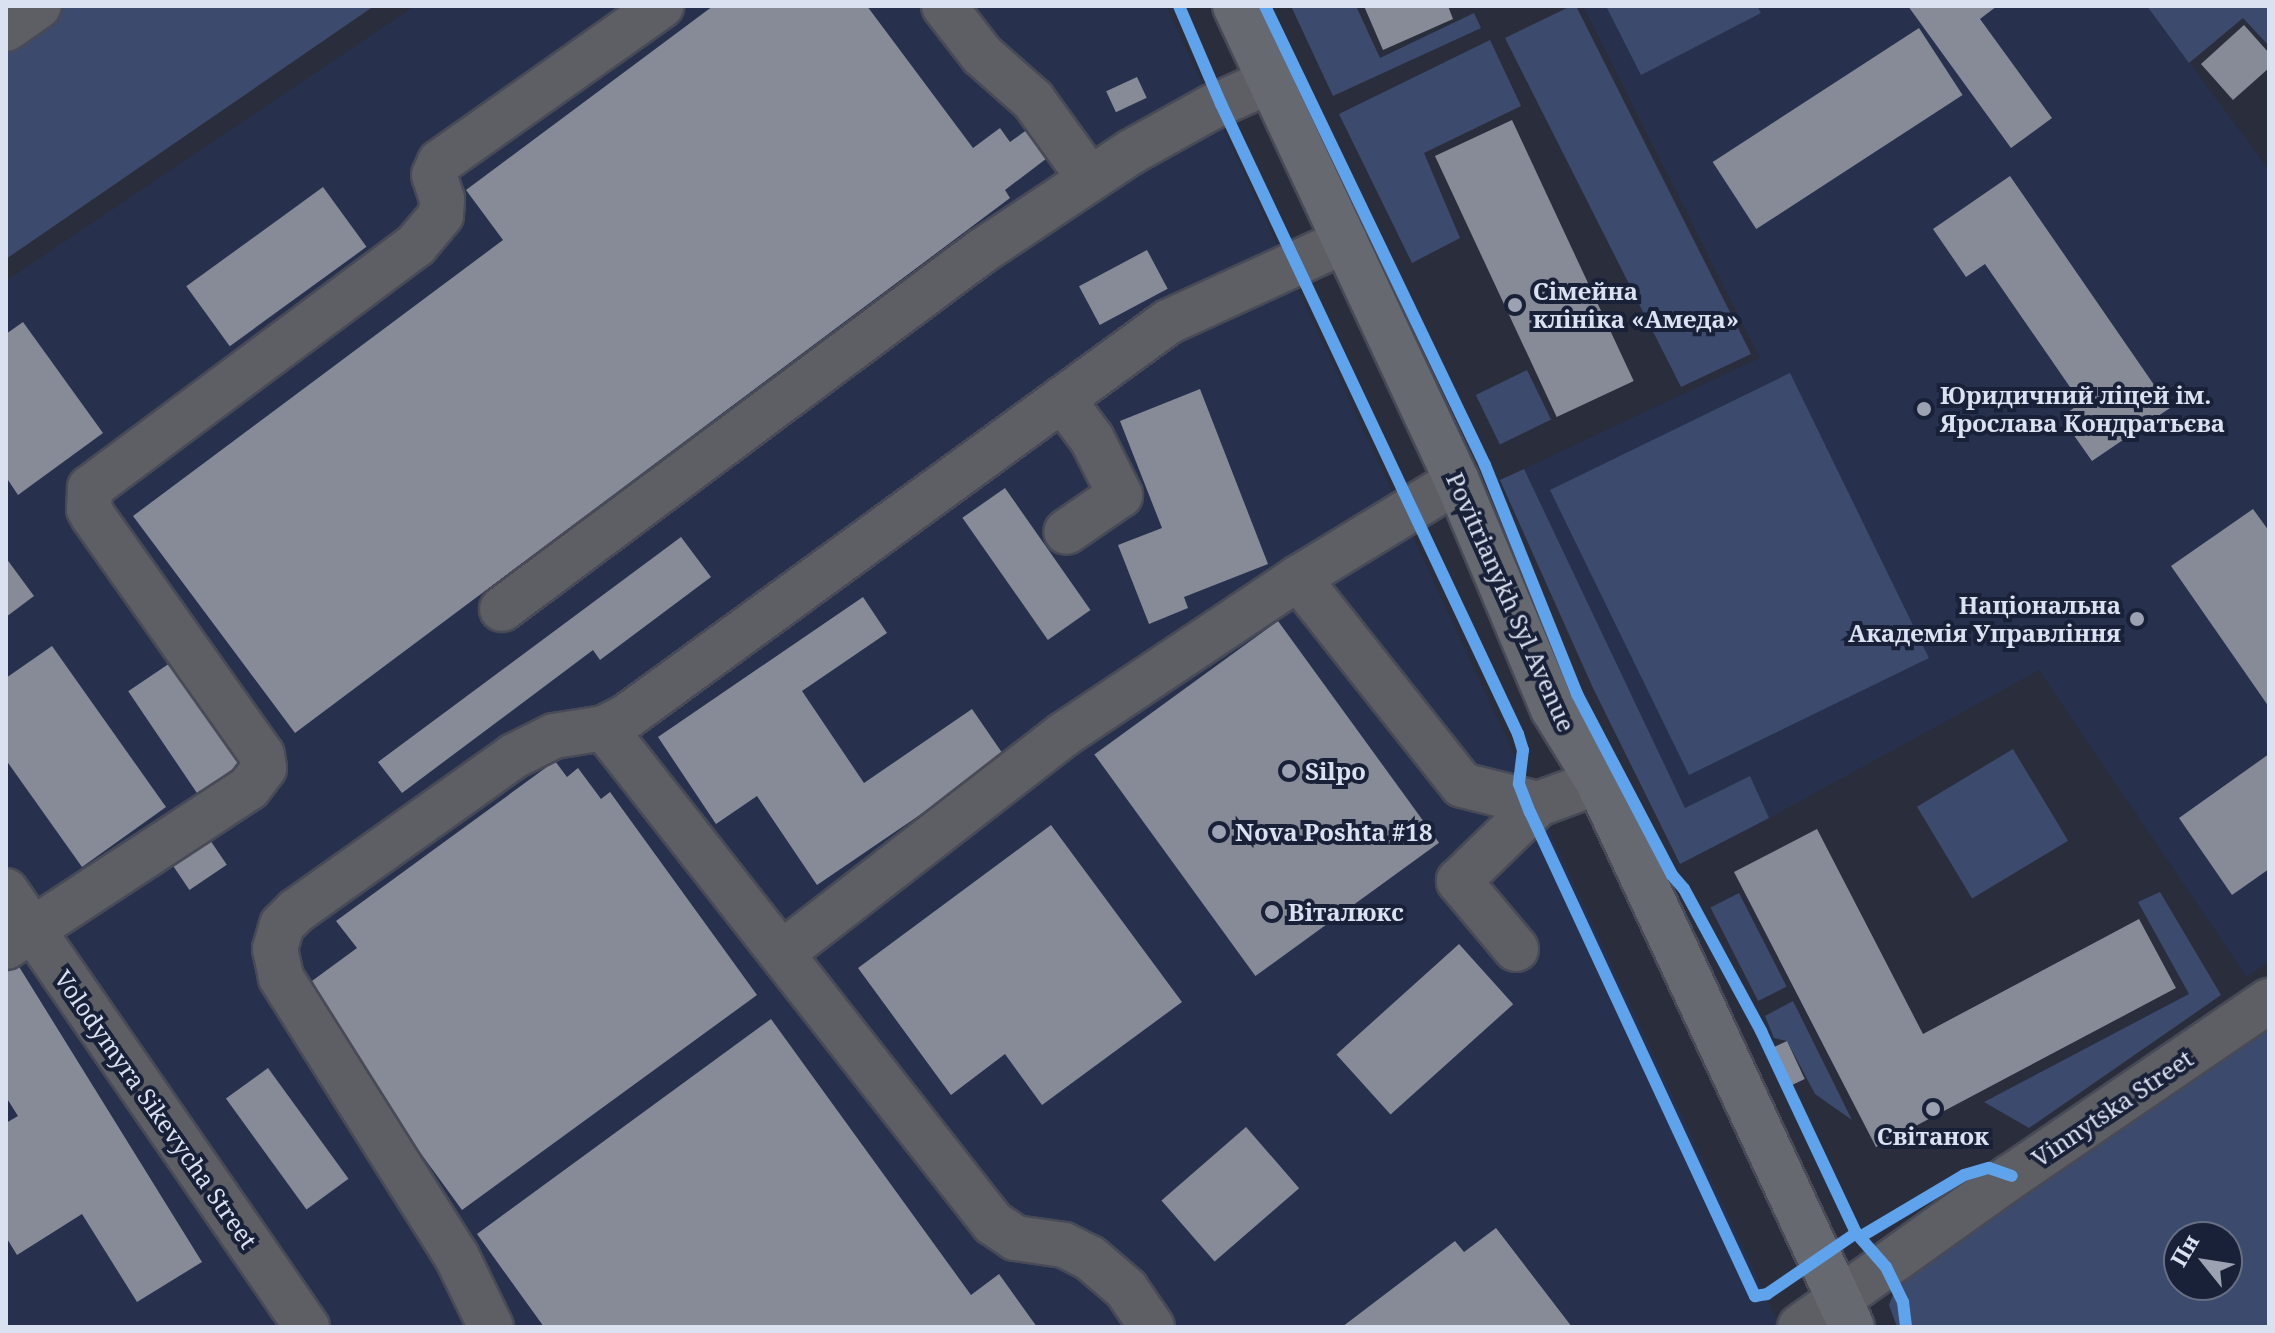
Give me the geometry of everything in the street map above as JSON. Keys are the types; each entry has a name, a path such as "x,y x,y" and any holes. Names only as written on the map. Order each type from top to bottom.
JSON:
{"main road":[{"name":"Povitrianykh Syl Avenue","path":"1235,6 1457,481 1553,709 1598,782 1846,1313"}],"street":[{"path":"6,29 39,6"},
{"path":"20,939 249,788 264,768 262,755 93,516 89,509 90,488 416,245 441,215 442,199 434,175 440,162 661,6"},
{"path":"944,6 982,55 1033,100 1090,179"},
{"path":"502,609 982,251 1090,179 1212,107 1270,81"},
{"path":"491,1327 457,1257 281,977 276,964 276,938 296,911 514,756 554,736 604,728 626,717 1179,316 1345,241"},
{"path":"1062,399 1092,439 1120,495 1066,532"},
{"path":"782,953 1063,735 1298,578 1457,481"},
{"path":"1298,578 1462,785 1538,804"},
{"path":"604,728 993,1223 1015,1238 1064,1245 1090,1258 1126,1289 1152,1327"},
{"path":"1516,949 1459,881 1538,804 1598,782"},
{"name":"Volodymyra Sikevycha Street","path":"6,891 20,939 307,1327"},
{"name":"Vinnytska Street","path":"1800,1327 1846,1313 2012,1176 2269,1001"}],"shaded area":[{"path":"39,6 374,6 6,259 6,29"},
{"path":"415,6 1166,6 1780,1327 6,1327 6,281"},
{"path":"1291,6 1356,6 1380,58 1474,13 1481,28 1333,96"},
{"path":"1576,6 1751,354 1681,387 1505,38"},
{"path":"1757,6 1761,13 1641,75 1607,8"},
{"name":"Юридичний ліцей ім. Ярослава Кондратьєва","path":"2147,6 2269,170 2269,961 2247,977 2039,670 1769,818 1750,776 1685,808 1524,469 1760,358 1584,8"},
{"path":"2147,6 2269,6 2269,46 2243,18 2189,63"},
{"path":"1490,40 1521,106 1424,153 1460,238 1412,263 1339,114"},
{"path":"1527,370 1551,419 1500,444 1476,395"},
{"path":"1790,373 1929,658 1689,775 1550,490"},
{"path":"1524,469 1685,808 1750,776 1769,818 1680,864 1593,688 1500,480"},
{"path":"2013,749 2068,841 1972,898 1917,807"},
{"path":"2160,892 2221,995 2029,1128 1984,1102 2189,994 2138,902"},
{"path":"1739,893 1787,987 1758,1001 1710,908"},
{"path":"1793,1001 1852,1120 1815,1094 1787,1041 1774,1038 1765,1016"},
{"path":"2269,1014 2269,1327 1897,1327 1889,1305 1901,1275"}],"building":[{"path":"713,6 867,6 973,148 1000,128 1010,142 1035,124 1055,152 1005,190 1010,198 295,733 133,516 503,240 466,190"},
{"path":"1364,6 1448,6 1453,19 1383,50"},
{"path":"1908,6 1997,6 1980,19 2052,118 2011,148"},
{"path":"2244,25 2269,53 2269,68 2233,100 2201,64"},
{"path":"1919,28 1963,95 1756,229 1713,162"},
{"path":"1137,77 1147,98 1116,112 1106,91"},
{"path":"1512,120 1634,381 1557,417 1435,156"},
{"path":"2010,176 2170,408 2092,461 2061,417 2081,403 1985,264 1966,277 1933,229"},
{"path":"323,187 366,247 230,346 186,286"},
{"path":"1147,250 1168,289 1100,325 1079,286"},
{"path":"23,322 103,433 18,495 6,477 6,334"},
{"path":"1200,389 1268,564 1184,597 1188,608 1149,624 1118,545 1162,528 1120,421"},
{"path":"1005,488 1090,610 1048,640 962,518"},
{"path":"2253,509 2269,531 2269,707 2171,566"},
{"path":"681,537 711,577 600,660 593,650 402,793 378,762"},
{"path":"6,558 34,596 6,617"},
{"path":"863,597 887,633 802,691 864,783 972,709 1005,757 817,885 757,796 716,824 658,737"},
{"path":"1278,621 1439,843 1255,976 1094,754"},
{"path":"52,646 166,807 82,867 6,760 6,678"},
{"path":"173,661 243,765 198,795 128,691"},
{"path":"2269,754 2269,869 2232,895 2179,818"},
{"path":"555,761 567,777 578,768 601,799 610,792 757,995 462,1210 301,989 357,948 336,921"},
{"path":"1051,825 1182,1002 1042,1105 1005,1054 951,1095 858,968"},
{"path":"1817,829 1923,1034 2139,919 2176,988 1876,1147 1734,872"},
{"path":"210,840 227,865 189,890 173,865"},
{"path":"1459,944 1513,1004 1391,1115 1336,1054"},
{"path":"18,965 202,1262 137,1302 82,1214 17,1255 6,1237 6,1123 18,1116 6,1097 6,973"},
{"path":"771,1019 971,1295 999,1274 1037,1327 544,1327 477,1234"},
{"path":"1787,1041 1805,1079 1789,1086 1772,1048"},
{"path":"268,1068 349,1179 306,1209 226,1099"},
{"path":"1246,1127 1299,1188 1215,1262 1161,1200"},
{"path":"1496,1228 1572,1327 1342,1327 1455,1241 1464,1252"}],"cycle path":[{"path":"1179,6 1221,104 1518,734 1523,750 1519,784 1530,812 1755,1296 1767,1294 1856,1233"},
{"path":"1265,6 1485,465 1577,694 1672,875 1684,889 1761,1031 1856,1233 1886,1267 1903,1302 1906,1327"},
{"path":"1860,1237 1964,1175 1989,1168 2012,1176"}],"place":[{"name":"Сімейна клініка «Амеда»","path":"1515,305"},
{"name":"Юридичний ліцей ім. Ярослава Кондратьєва","path":"1924,409"},
{"name":"Національна Академія Управління","path":"2137,619"},
{"name":"Silpo","path":"1289,771"},
{"name":"Nova Poshta #18","path":"1219,832"},
{"name":"Віталюкс","path":"1272,912"},
{"name":"Світанок","path":"1933,1109"}]}
